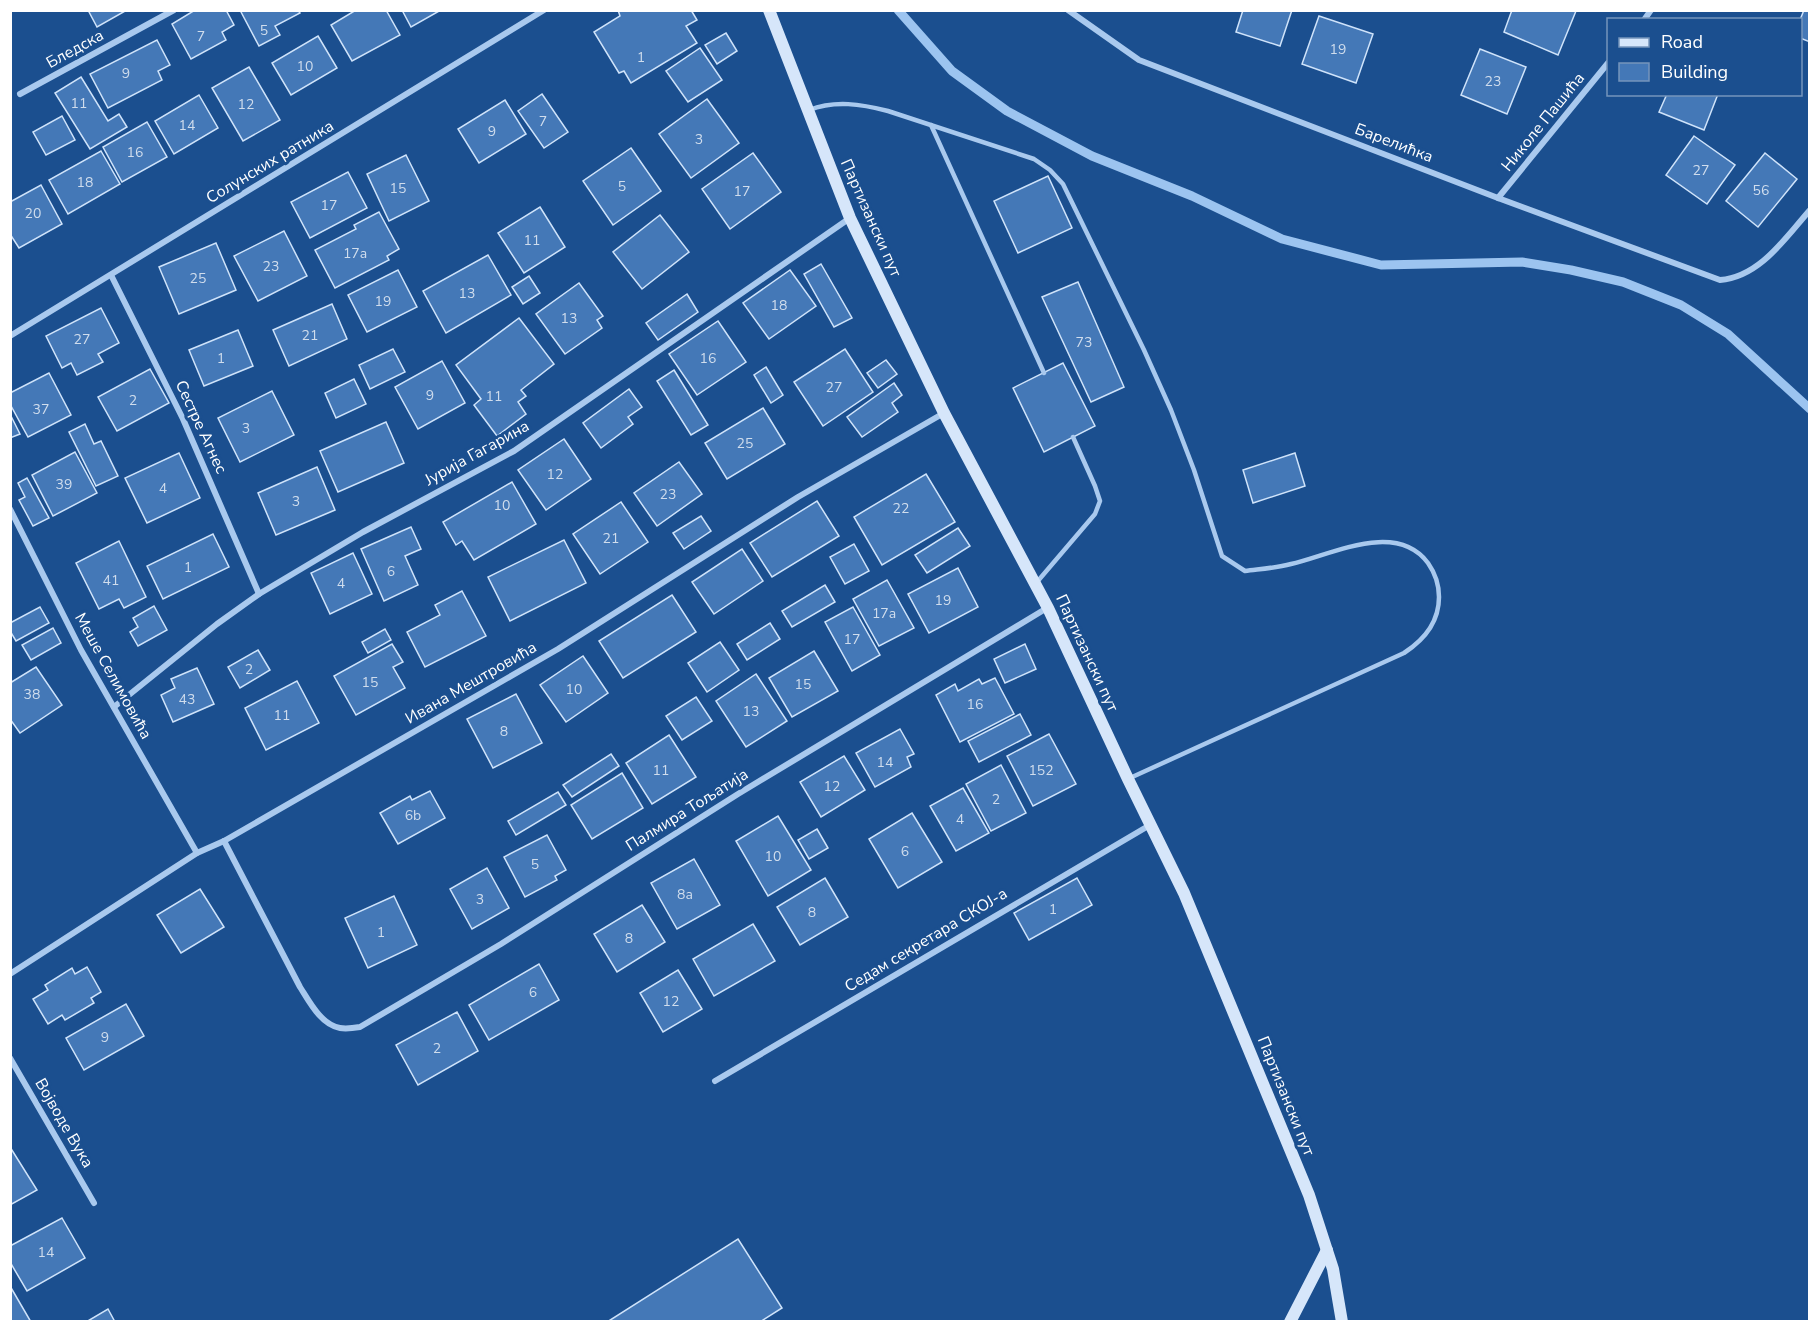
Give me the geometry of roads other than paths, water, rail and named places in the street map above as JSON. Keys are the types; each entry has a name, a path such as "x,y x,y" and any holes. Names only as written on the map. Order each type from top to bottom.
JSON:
{"main road":[{"name":"Партизански пут","path":"769,10 850,218 945,413 1048,608 1184,893 1309,1195 1333,1269 1342,1322"},
{"path":"1290,1322 1327,1250"}],"street":[{"name":"Бледска","path":"20,94 174,10"},
{"name":"Солунских ратника","path":"10,336 544,10"},
{"name":"Барелићка","path":"1068,10 1139,60 1498,198 1720,280 1732,279 1769,256 1809,210"},
{"name":"Николе Пашића","path":"1498,198 1607,64"},
{"name":"Јурија Гагарина","path":"114,707 217,624 259,594 363,532 514,451 850,218"},
{"name":"Сестре Агнес","path":"111,275 183,419 259,594"},
{"name":"Ивана Мештровића","path":"10,974 197,853 224,841 558,649 798,497 945,413"},
{"name":"Меше Селимовића","path":"10,509 81,650 197,853"},
{"name":"Палмира Тољатија","path":"224,841 300,987 326,1022 339,1028 360,1027 481,956 738,794 1048,608"},
{"name":"Седам секретара СКОЈ-а","path":"715,1081 1151,825"},
{"name":"Војводе Вука","path":"10,1058 94,1203"}],"lane":[{"path":"807,111 821,105 869,106 1034,159 1064,184 1171,410 1194,470 1222,556 1245,571 1291,564 1345,547 1383,542 1412,549 1424,557 1433,569 1438,584 1438,611 1425,636 1404,653 1128,779"},
{"path":"931,125 1044,373"},
{"path":"1035,584 1095,514 1100,501 1074,437"}],"waterway":[{"path":"898,10 952,71 1007,111 1092,156 1192,196 1282,239 1381,265 1522,262 1623,282 1681,305 1728,334 1810,409"}]}
